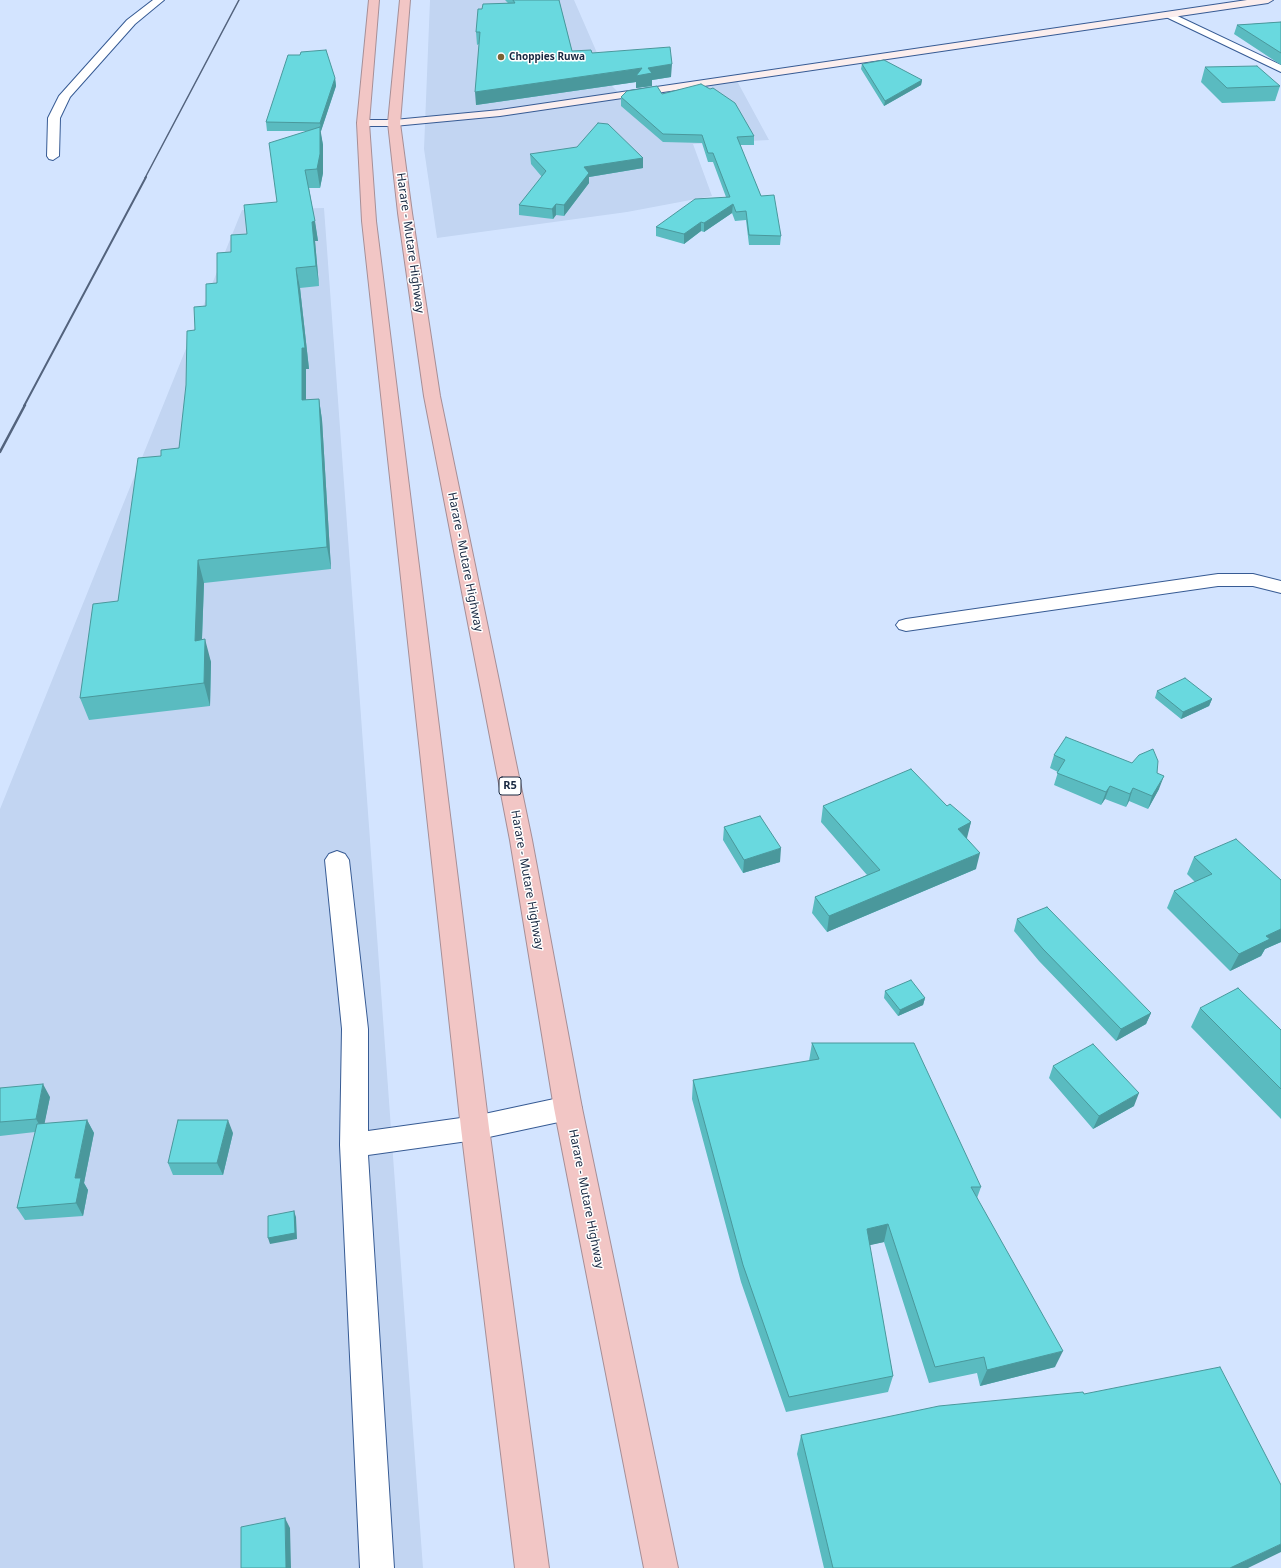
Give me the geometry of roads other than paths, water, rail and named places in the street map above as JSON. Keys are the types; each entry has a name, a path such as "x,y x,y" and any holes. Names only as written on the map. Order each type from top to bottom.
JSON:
{"highway":[{"path":"374,0 363,123 369,221 475,1128 532,1568"},
{"name":"Harare - Mutare Highway","path":"406,0 394,123 405,213 432,396 520,840 568,1108 661,1568"}],"street":[{"path":"53,156 54,118 65,96 109,44 131,22 159,0"},
{"path":"363,123 394,123 500,113 1035,33 1268,0"},
{"path":"1169,15 1281,69"},
{"path":"906,626 1218,580 1253,580 1281,587"},
{"path":"337,860 355,1030 354,1145 377,1568"},
{"path":"354,1145 475,1128 568,1108"}],"railway":[{"path":"145,178 239,0"},
{"path":"24,406 146,177"},
{"path":"0,452 25,405"}],"place":[{"name":"Choppies Ruwa","path":"501,57"}]}
